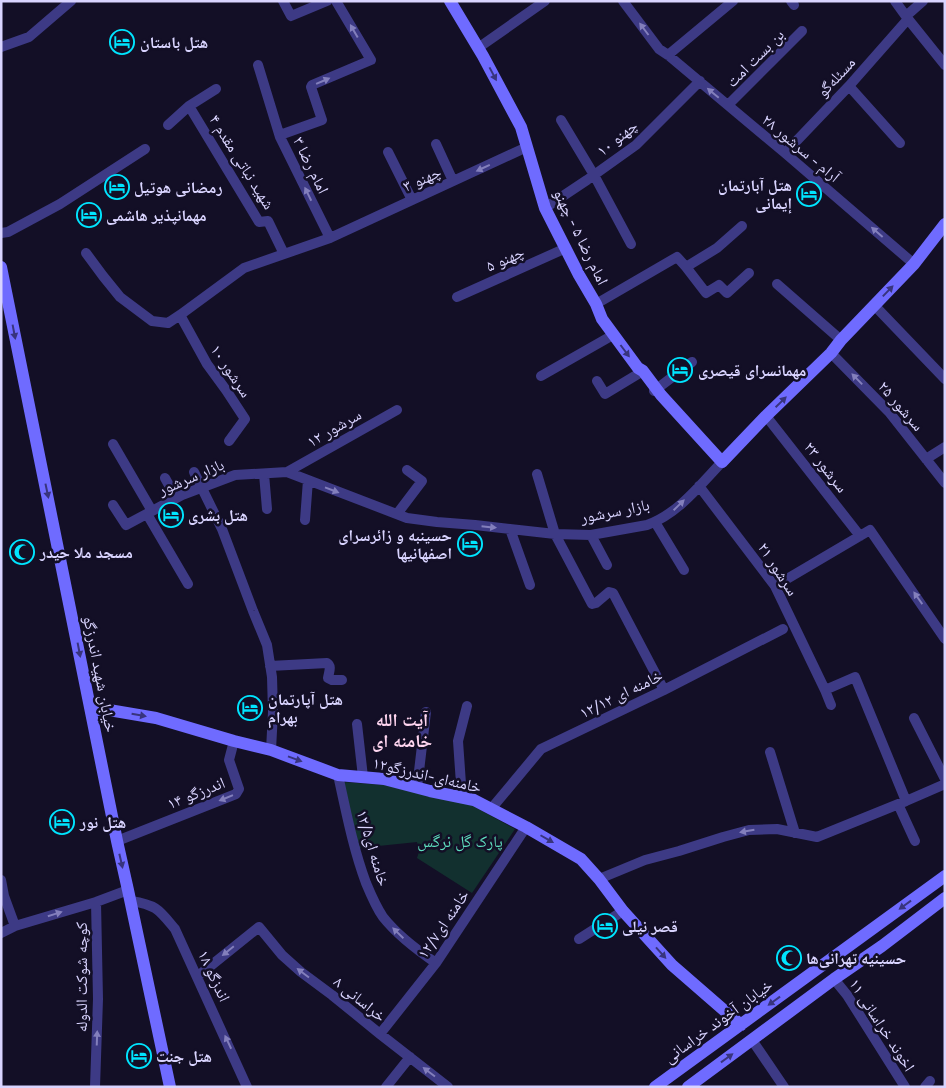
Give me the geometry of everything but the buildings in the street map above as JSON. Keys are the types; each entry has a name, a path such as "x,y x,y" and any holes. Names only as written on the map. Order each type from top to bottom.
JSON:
{"street":[{"path":"1,47 29,37 71,1"},
{"path":"283,1 291,16 294,16 327,1"},
{"name":"امام رضا ۳","path":"330,238 280,135 322,120 312,86 371,60 336,1"},
{"name":"امام رضا ۵ - چهنو","path":"450,1 521,127 545,208 596,304 602,319 638,368 643,371 655,390 722,462"},
{"path":"478,48 545,1"},
{"name":"آرام - سرشور ۲۸","path":"624,1 659,49 700,81 914,264"},
{"path":"668,55 733,1"},
{"path":"895,1 945,65"},
{"name":"مسئله‌گو","path":"785,153 849,86 907,17 923,1"},
{"name":"بن بست امت","path":"728,106 802,31"},
{"path":"258,65 280,135"},
{"name":"چهنو ۱۰","path":"545,208 636,145 700,81"},
{"path":"849,86 900,142"},
{"path":"168,125 189,106 216,89"},
{"name":"شهید نباتی مقدم ۴","path":"189,106 259,222 268,221 284,254"},
{"path":"561,120 594,175 631,244"},
{"path":"436,144 453,181"},
{"name":"چهنو ۳","path":"86,253 120,297 152,321 168,323 244,268 330,238 527,148"},
{"path":"1,233 8,232 60,204 145,149"},
{"path":"388,152 412,200"},
{"name":"بازار سرشور","path":"113,505 126,525 182,494 235,475 287,472 407,518 555,534 591,535 647,525 674,510 699,486 831,352 914,264 945,224"},
{"path":"686,267 717,248 742,226"},
{"name":"چهنو ۵","path":"456,297 566,248"},
{"path":"596,304 677,257 706,293 719,285 727,293 750,273"},
{"name":"خیابان شهید اندرزگو","path":"1,267 117,841 170,1087"},
{"path":"777,284 841,340"},
{"path":"874,306 945,379"},
{"name":"سرشور ۱۰","path":"180,315 207,364 245,419 229,441"},
{"path":"542,376 613,335"},
{"name":"سرشور ۲۵","path":"831,352 889,412 945,483"},
{"path":"655,390 692,362"},
{"path":"597,381 605,394 643,371"},
{"name":"سرشور ۱۲","path":"287,472 396,410"},
{"name":"سرشور ۲۳","path":"766,416 860,536"},
{"path":"113,444 188,584"},
{"path":"926,459 945,447"},
{"path":"397,514 422,481 407,470"},
{"path":"194,472 222,529 267,645 273,712 270,750"},
{"path":"264,474 266,509"},
{"path":"538,474 555,534 592,604 596,604 610,592 613,593 664,690"},
{"path":"165,478 176,498"},
{"path":"305,520 308,480"},
{"name":"سرشور ۲۱","path":"699,486 775,586 831,705"},
{"path":"655,522 684,570"},
{"path":"510,529 530,585"},
{"path":"775,586 870,530 945,639"},
{"path":"591,535 606,565"},
{"name":"خامنه ای ۱۲/۱۲","path":"491,809 541,749 664,690 783,628"},
{"path":"270,666 327,663 330,668 328,678 342,680"},
{"path":"825,690 855,677 915,841"},
{"path":"462,798 458,741 467,706"},
{"name":"خامنه‌ای-اندرزگو۱۲","path":"91,711 103,709 156,718 270,750 338,775 384,779 474,800 581,859 623,911 672,964 741,1025"},
{"path":"416,788 426,712"},
{"path":"914,718 945,779"},
{"path":"357,724 364,777"},
{"name":"اندرزگو ۱۴","path":"117,841 238,792 239,789 230,760 234,741"},
{"path":"770,752 795,833"},
{"name":"خامنه ای۱۲/۵","path":"338,775 360,865 373,900 382,916 394,930 436,963"},
{"path":"599,880 645,860 749,830 777,829 817,837 945,784"},
{"name":"خامنه ای۱۲/۷","path":"380,1034 436,963 526,827"},
{"name":"خیابان آخوند خراسانی","path":"655,1087 945,876"},
{"path":"1,880 4,896 15,926"},
{"name":"کوچه شوکت الدوله","path":"95,1087 98,999 96,902 130,896"},
{"name":"اندزگو ۱۸","path":"130,896 159,910 175,929 248,1087"},
{"path":"688,1087 945,898"},
{"path":"1,933 15,926 96,902"},
{"path":"579,939 623,911"},
{"name":"خراسانی ۸","path":"198,976 259,927 282,955 301,972 448,1087"},
{"name":"اخوند خراسانی ۱۱","path":"834,979 847,995 905,1087"},
{"path":"752,1040 784,1087"},
{"path":"386,1087 410,1058"}],"green space":[{"name":"پارک گل نرگس","path":"343,782 384,785 471,805 515,829 472,893 417,858 419,852 417,842 359,848"}],"place":[{"name":"هتل باستان","path":"122,42"},
{"name":"رمضانی هوتیل","path":"117,187"},
{"name":"هتل آبارتمان إیمانی","path":"809,194"},
{"name":"مهمانپذیر هاشمی","path":"89,215"},
{"name":"مهمانسرای قیصری","path":"680,370"},
{"name":"هتل بشری","path":"171,515"},
{"name":"حسینبه و زائرسرای اصفهانیها","path":"470,544"},
{"name":"مسجد ملا حیدر","path":"22,552"},
{"name":"هتل آپارتمان بهرام","path":"250,708"},
{"name":"هتل نور","path":"62,822"},
{"name":"قصر نیلی","path":"605,926"},
{"name":"حسینیه تهرانی‌ها","path":"789,958"},
{"name":"هتل جنت","path":"139,1056"}],"district":[{"name":"آیت الله خامنه ای","path":"402,730"}]}
